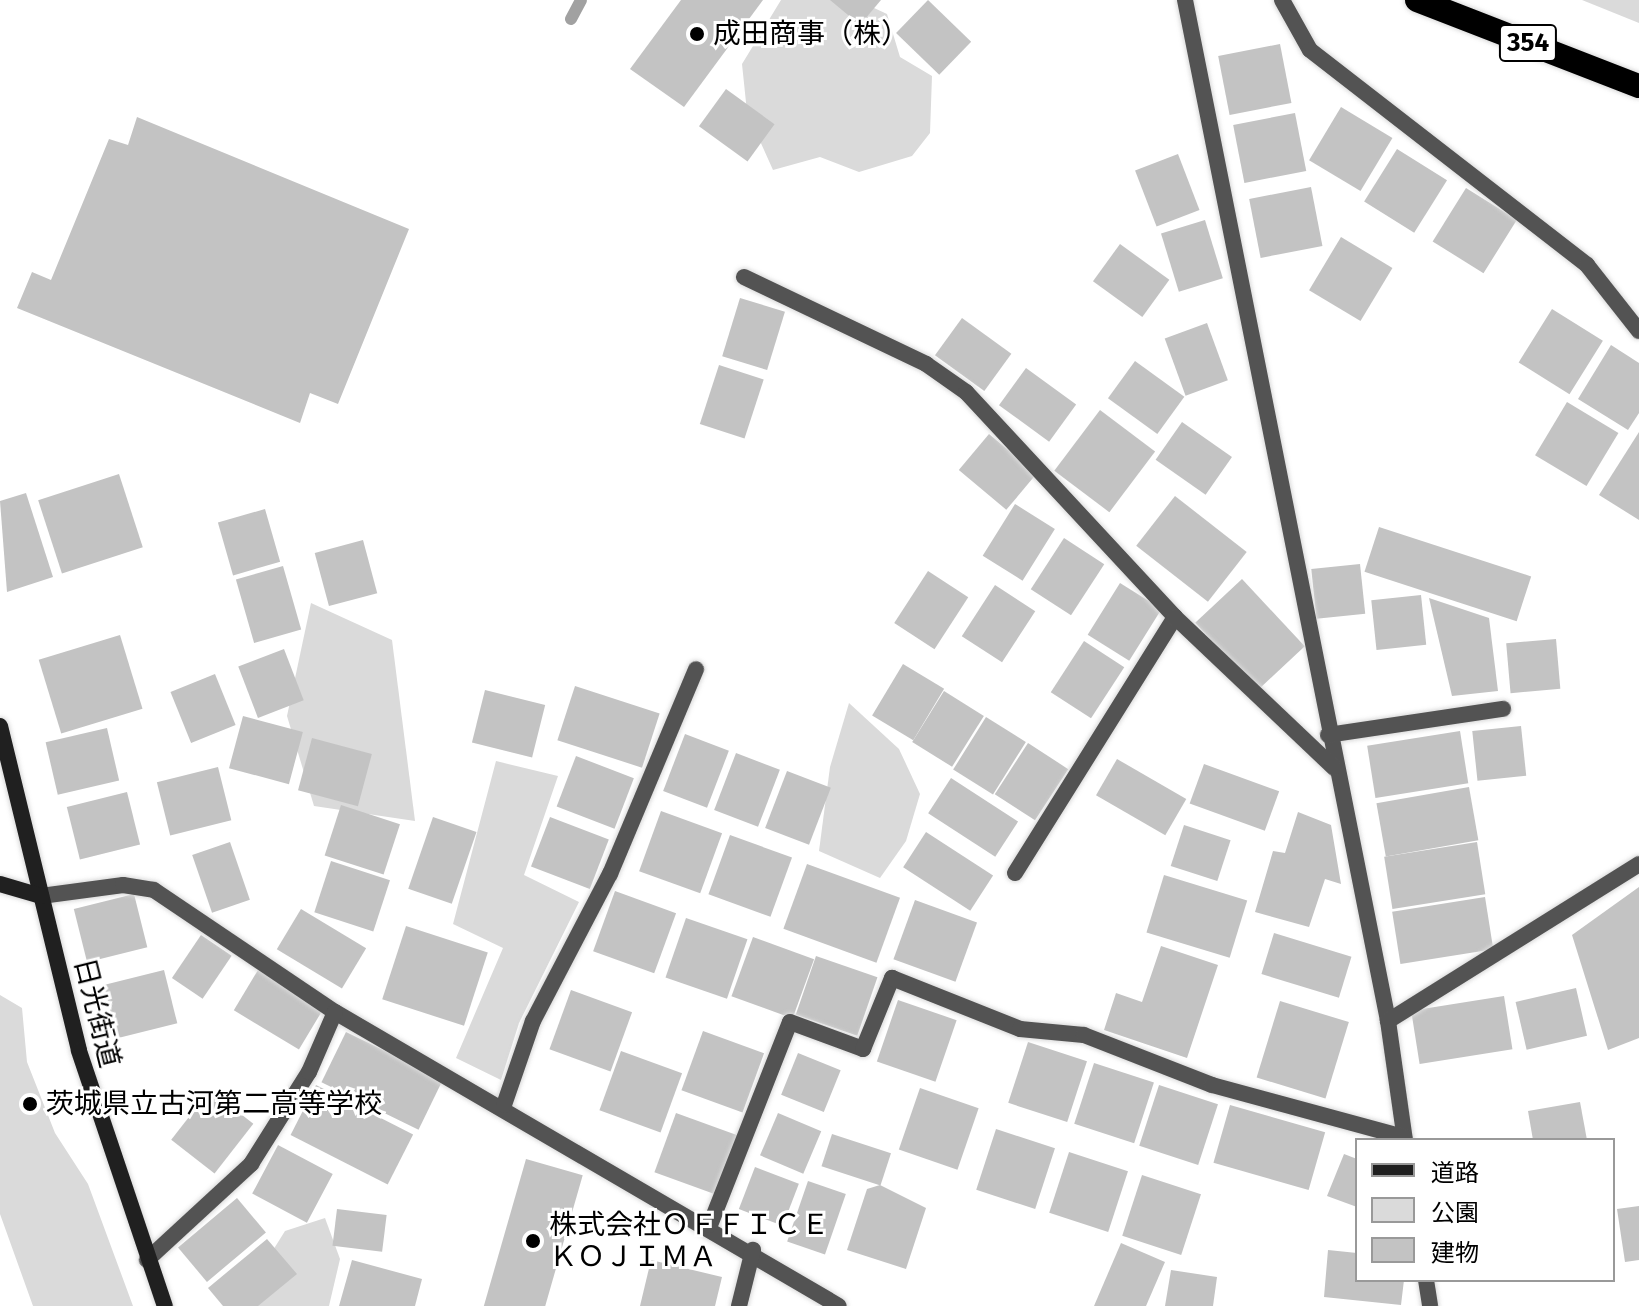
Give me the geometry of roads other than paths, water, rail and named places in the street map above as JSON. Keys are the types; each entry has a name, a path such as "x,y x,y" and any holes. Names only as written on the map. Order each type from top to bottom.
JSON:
{"highway":[{"name":"354","path":"1417,0 1639,86"}],"main road":[{"name":"日光街道","path":"0,726 41,896 113,1167 165,1306"},
{"path":"0,884 41,896"}],"street":[{"path":"710,1225 790,1022 863,1049 892,978 1020,1029 1084,1035 1212,1085 1404,1138 1388,1021 1334,768 1185,0"},
{"path":"1282,0 1310,50 1587,265 1639,331"},
{"path":"744,277 926,364 966,392 1175,617 1334,768"},
{"path":"1015,873 1175,617"},
{"path":"504,1105 533,1021 610,874 696,669"},
{"path":"1328,735 1503,709"},
{"path":"1388,1021 1639,864"},
{"path":"41,896 123,885 154,890 335,1012 504,1105 753,1250 839,1306"},
{"path":"147,1260 251,1164 309,1072 335,1012"},
{"path":"739,1306 753,1250"},
{"path":"1426,1282 1430,1306"}],"waterway":[{"path":"571,19 581,0"}],"place":[{"name":"成田商事（株）","path":"697,34"},
{"name":"茨城県立古河第二高等学校","path":"30,1104"},
{"name":"株式会社ＯＦＦＩＣＥ ＫＯＪＩＭＡ","path":"533,1241"}]}
